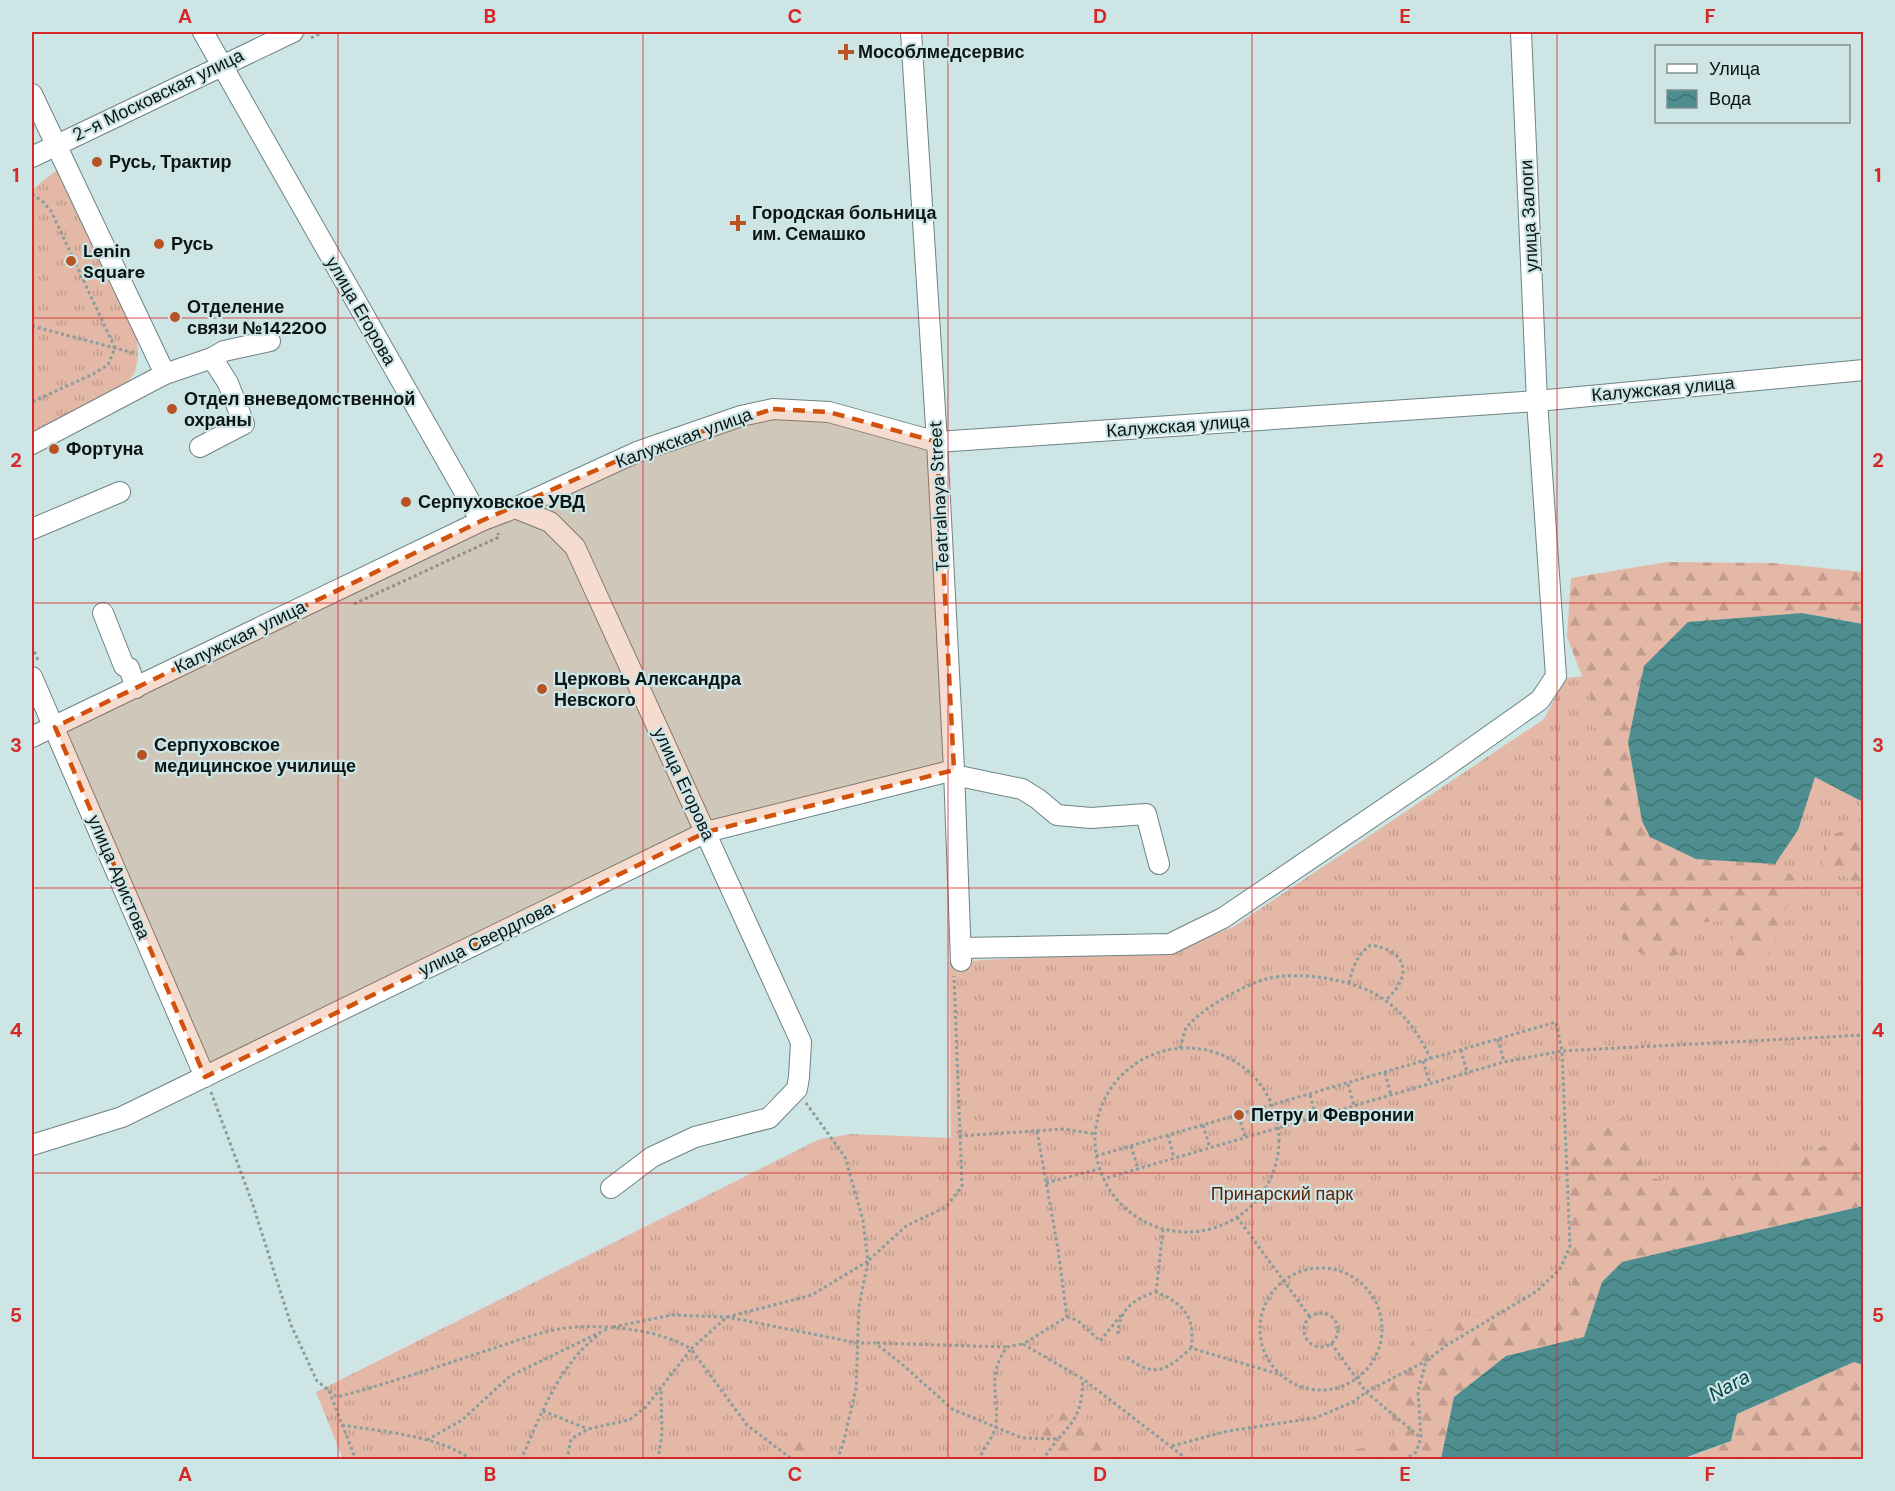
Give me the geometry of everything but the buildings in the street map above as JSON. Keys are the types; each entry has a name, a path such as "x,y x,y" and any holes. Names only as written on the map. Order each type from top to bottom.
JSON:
{"street":[{"name":"улица Егорова","path":"203,32 481,521"},
{"name":"2-я Московская улица","path":"32,157 221,64 293,32"},
{"name":"Teatralnaya Street","path":"911,32 937,442 961,954"},
{"name":"улица Залоги","path":"961,954 1170,944 1223,918 1539,700 1556,676 1537,401 1521,32"},
{"path":"32,94 162,367"},
{"path":"32,444 162,367 212,358 224,351 270,341"},
{"path":"200,447 244,424 228,383 212,358"},
{"name":"Калужская улица","path":"515,508 637,452 741,416 773,409 829,412 937,442 1537,401 1863,370"},
{"path":"32,529 120,492"},
{"name":"улица Егорова","path":"515,508 550,522 575,547 801,1042 796,1089"},
{"path":"481,521 515,508"},
{"name":"Калужская улица","path":"32,737 481,521"},
{"path":"103,613 124,666 129,668 136,688"},
{"name":"улица Аристова","path":"32,677 205,1077"},
{"path":"954,772 1022,789 1057,815 1091,818 1146,814 1159,864"},
{"name":"улица Свердлова","path":"32,1145 122,1117 706,832 954,772"},
{"path":"611,1188 652,1157 695,1137 769,1118 796,1089"}],"path":[{"path":"32,194 43,201 51,211 115,348 108,365 101,370 32,402"},
{"path":"32,326 115,348 162,367"},
{"path":"1348,983 1356,960 1364,949 1371,945 1393,951 1402,960 1404,971 1400,983 1386,1000"},
{"path":"1180,1048 1185,1030 1210,1007 1235,991 1267,978 1301,976 1333,979 1363,987 1386,1000 1421,1038 1431,1059"},
{"path":"1096,1156 1556,1022 1562,1051 1570,1246 1560,1269 1537,1291 1426,1361 1366,1392 1353,1402 1315,1418 1228,1431 1172,1446"},
{"path":"1103,1179 1467,1072 1562,1051 1863,1035"},
{"path":"1498,1039 1504,1062"},
{"path":"1180,1048 1217,1052 1243,1066 1263,1086 1273,1106 1279,1128 1278,1157 1269,1181 1255,1202 1237,1217 1213,1228 1188,1232 1163,1229 1140,1220 1120,1204 1103,1179 1096,1156 1095,1134 1100,1108 1113,1083 1134,1063 1160,1051 1180,1048"},
{"path":"1461,1050 1467,1072"},
{"path":"1423,1061 1430,1084"},
{"path":"1385,1072 1391,1095"},
{"path":"205,1077 252,1202 291,1325 317,1381 337,1397 534,1335 574,1327 609,1328 660,1335 677,1340 691,1349 747,1425 793,1460"},
{"path":"1348,1083 1354,1106"},
{"path":"796,1089 845,1157 863,1221 868,1261 860,1306 856,1389 837,1460"},
{"path":"1310,1095 1316,1117"},
{"path":"1239,1115 1245,1137"},
{"path":"1203,1125 1210,1148"},
{"path":"567,1460 571,1439 588,1429 629,1420 646,1407 691,1349 727,1317 812,1295 868,1261 906,1226 946,1207 962,1186 959,1136 1064,1129 1095,1134"},
{"path":"1036,1131 1063,1278 1067,1317"},
{"path":"1168,1135 1174,1158"},
{"path":"1131,1146 1138,1169"},
{"path":"1046,1183 1100,1169"},
{"path":"1237,1217 1310,1317"},
{"path":"1155,1292 1163,1229"},
{"path":"1191,1348 1280,1375 1298,1386 1318,1390 1339,1387 1357,1378 1372,1363 1380,1345 1382,1325 1378,1306 1367,1289 1352,1276 1334,1269 1314,1267 1295,1272 1283,1281 1267,1299 1260,1318 1260,1339 1267,1358 1280,1375"},
{"path":"427,1440 462,1420 510,1376 609,1328 672,1315 727,1317 858,1343 1007,1347 1023,1344 1067,1317 1077,1320 1100,1341 1129,1304 1155,1292 1169,1297 1188,1315 1193,1328 1191,1348 1172,1365 1158,1371 1138,1366 1127,1357"},
{"path":"1118,1334 1124,1313"},
{"path":"1315,1314 1326,1314 1335,1320 1337,1336 1331,1343 1319,1347 1309,1342 1305,1332 1310,1317 1315,1314"},
{"path":"521,1460 543,1411 573,1359 589,1342 609,1328"},
{"path":"875,1343 952,1409 1022,1438 1058,1439"},
{"path":"1331,1343 1366,1392 1421,1438"},
{"path":"1023,1344 1083,1379 1188,1460"},
{"path":"978,1460 996,1427 994,1384 997,1361 1007,1347"},
{"path":"1404,1460 1416,1452 1421,1438 1418,1392 1426,1361"},
{"path":"1042,1460 1075,1421 1082,1399 1083,1379"},
{"path":"658,1460 662,1433 661,1388"},
{"path":"329,1390 356,1460"},
{"path":"543,1411 588,1429"},
{"path":"342,1425 440,1442 461,1452 471,1460"}],"highlighted area":[{"path":"773,409 829,412 937,442 954,770 706,832 205,1077 55,727 481,521 637,452"}],"green space":[{"name":"Lenin Square","path":"58,169 137,338 138,357 135,372 121,392 32,435 32,190"},
{"path":"1667,562 1773,563 1863,572 1863,624 1802,613 1696,859 1775,864 1809,886 1788,904 1769,956 1737,971 1734,920 1695,923 1670,965 1624,946 1610,876 1602,764 1589,694 1567,637 1571,578"},
{"name":"Принарский парк","path":"1863,647 1863,1188 1558,1344 1506,1356 1454,1397 1441,1459 343,1459 316,1392 820,1139 852,1134 951,1138 949,962 1176,950 1233,927 1544,719 1566,678"},
{"path":"1863,812 1863,887 1822,864 1825,837 1855,827"},
{"path":"1614,1103 1650,1178 1715,1186 1796,1158 1863,1128 1863,1206 1622,1262 1602,1282 1584,1338 1506,1356 1454,1397 1441,1459 1297,1460 1396,1442 1386,1382 1418,1333 1475,1315 1546,1322 1572,1284 1571,1237 1564,1160"},
{"path":"1854,1362 1863,1365 1863,1459 1682,1460 1731,1441 1737,1414"},
{"path":"1066,1393 1119,1459 1030,1459"},
{"path":"794,1421 831,1459 764,1459"}],"water":[{"path":"1802,613 1863,624 1863,802 1815,777 1798,830 1775,864 1696,859 1650,837 1642,821 1628,742 1644,666 1688,622"},
{"name":"Nara","path":"1863,1206 1863,1365 1854,1362 1737,1414 1731,1441 1682,1459 1441,1459 1454,1397 1506,1356 1584,1337 1602,1282 1622,1262"}],"place":[{"name":"Мособлмедсервис","path":"846,52"},
{"name":"Русь, Трактир","path":"97,162"},
{"name":"Городская больница им. Семашко","path":"738,223"},
{"name":"Русь","path":"159,244"},
{"name":"Lenin Square","path":"71,261"},
{"name":"Отделение связи №142200","path":"175,317"},
{"name":"Отдел вневедомственной охраны","path":"172,409"},
{"name":"Фортуна","path":"54,449"},
{"name":"Серпуховское УВД","path":"406,502"},
{"name":"Церковь Александра Невского","path":"542,689"},
{"name":"Серпуховское медицинское училище","path":"142,755"},
{"name":"Петру и Февронии","path":"1239,1115"}]}
